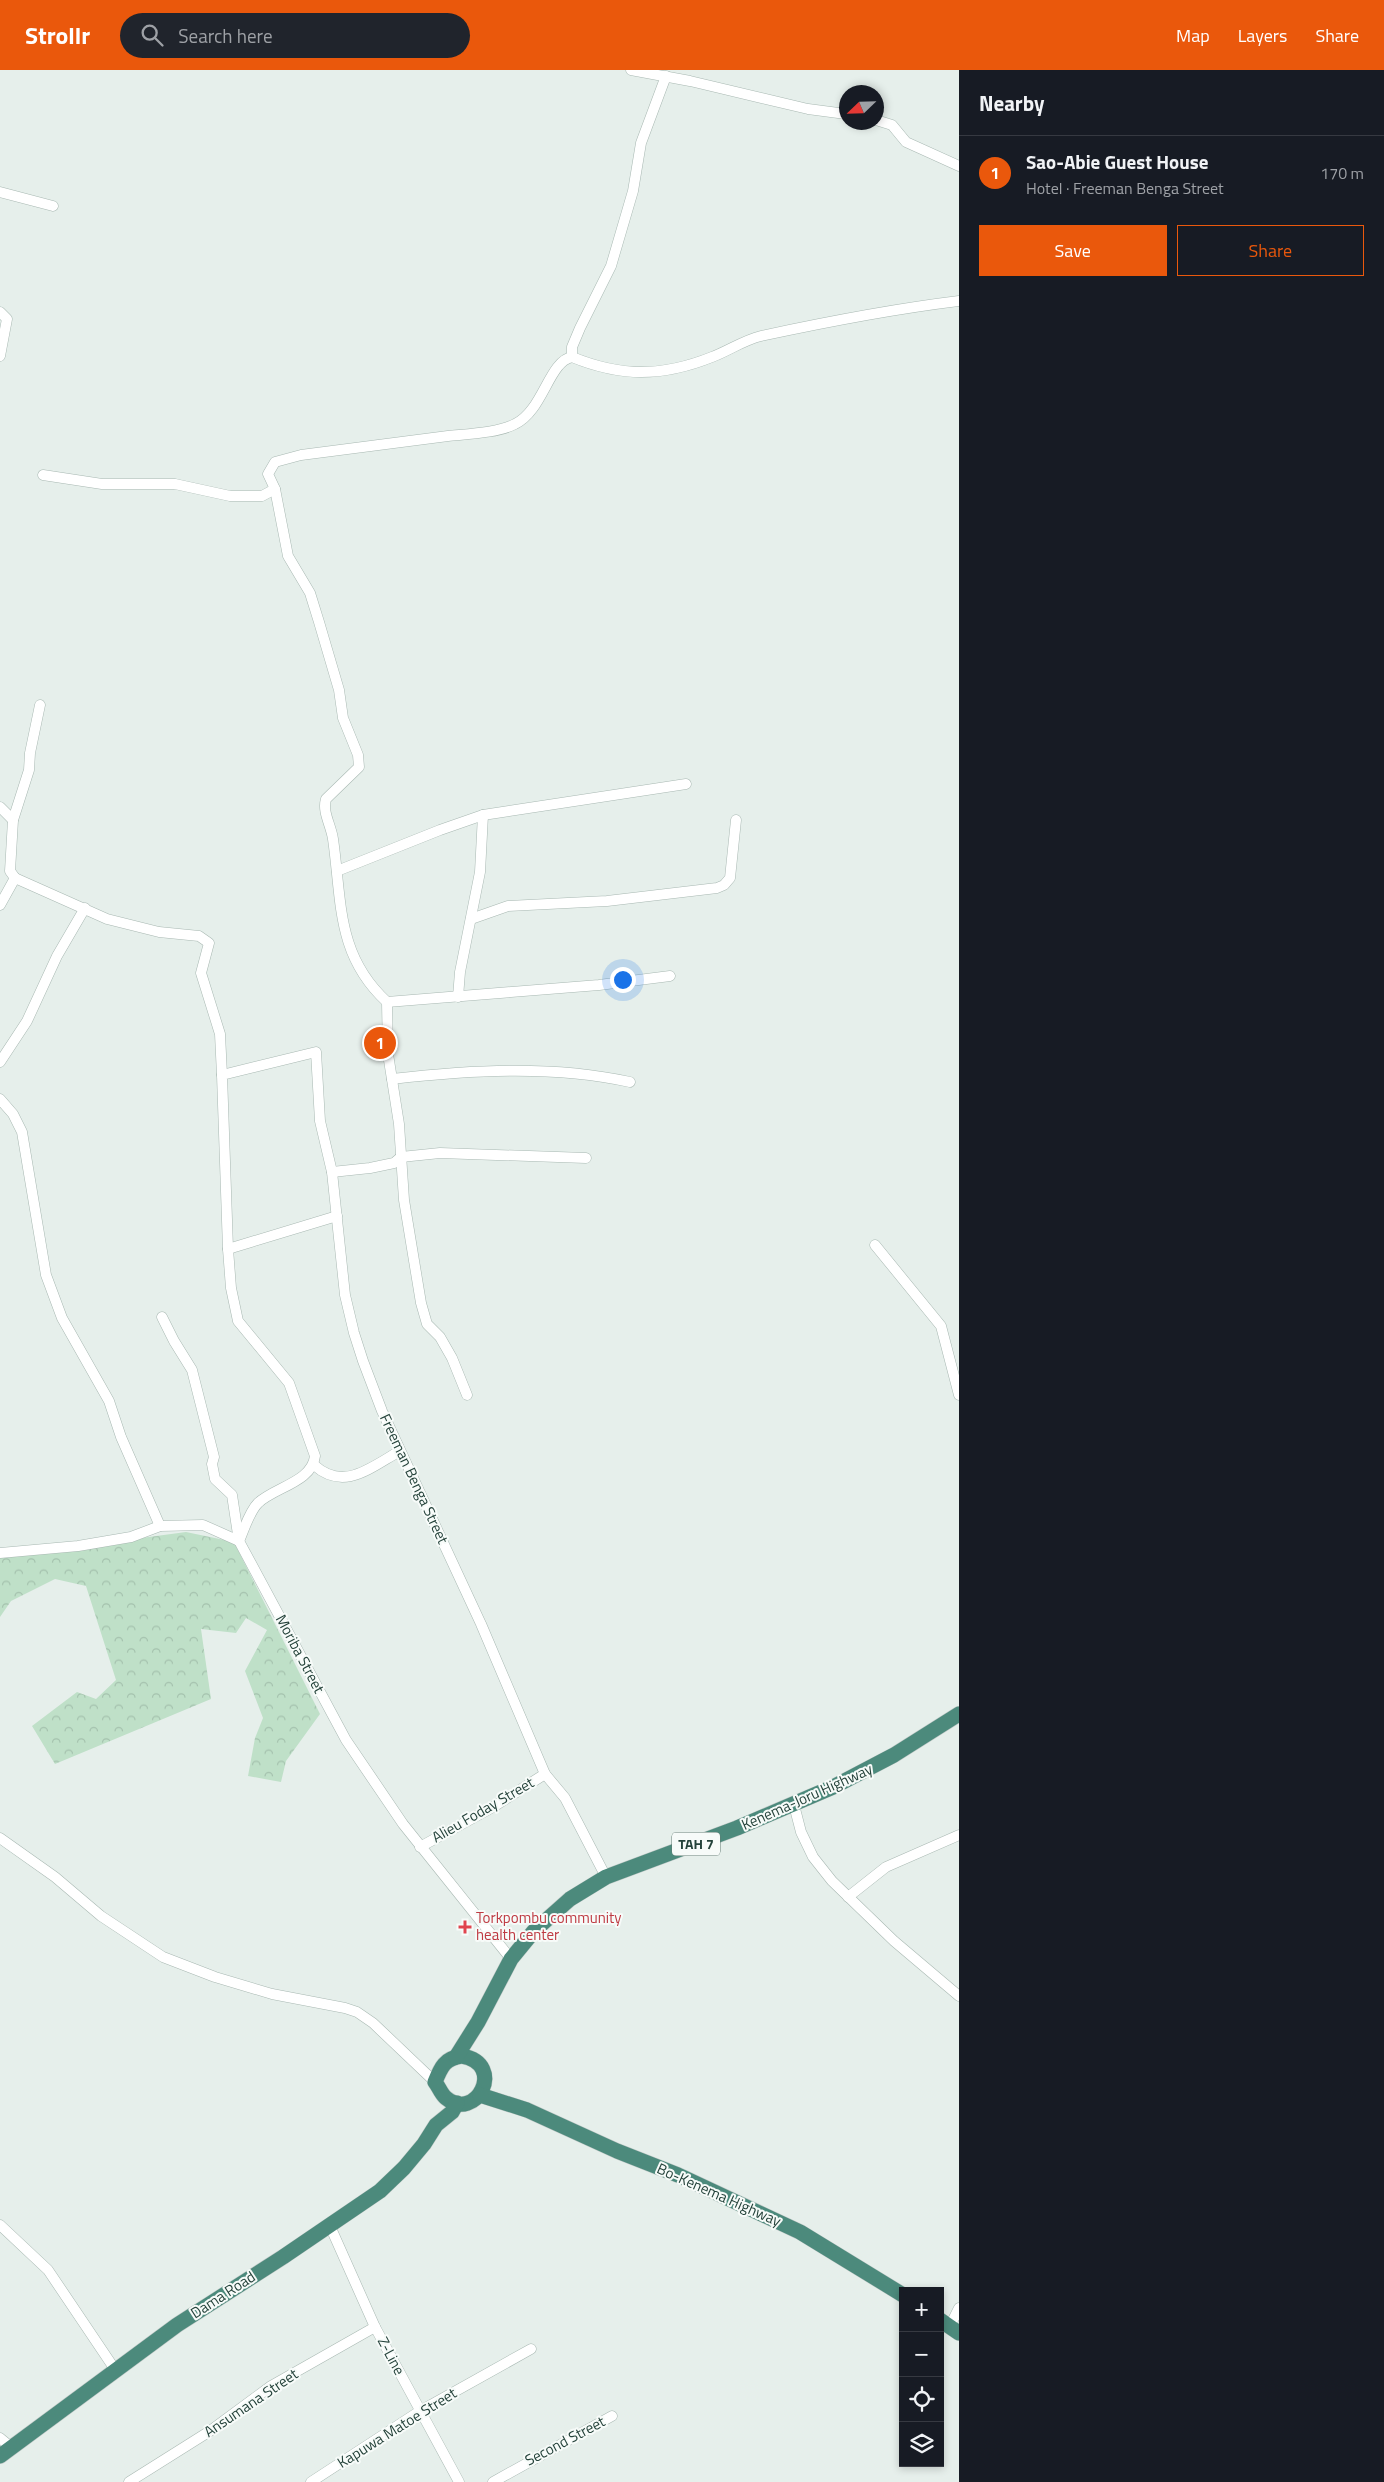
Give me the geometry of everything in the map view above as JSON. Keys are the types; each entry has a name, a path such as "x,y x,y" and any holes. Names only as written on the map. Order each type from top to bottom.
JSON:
{"highway":[{"name":"Kenema-Joru Highway","path":"456,2056 478,2022 511,1959 552,1913 570,1899 606,1877 794,1805 879,1764 959,1714"},
{"name":"Kenema-Joru Highway","path":"474,2060 478,2022"},
{"path":"436,2125 438,2087 444,2063 456,2056 468,2057 474,2060 483,2070 482,2088 470,2102 457,2103 451,2101 438,2087"},
{"name":"Bo-Kenema Highway","path":"482,2088 617,2151 678,2175 800,2232 899,2294"},
{"path":"436,2125 452,2112 457,2103"},
{"name":"Dama Road","path":"4,2447 178,2325 330,2226 380,2190 398,2174 424,2144 436,2125"}],"street":[{"path":"631,70 666,76 778,103 839,113"},
{"path":"572,357 572,347 613,261 633,190 641,143 666,76"},
{"path":"884,122 892,125 906,142 959,166"},
{"path":"0,192 53,206"},
{"path":"670,976 599,985 387,1002 371,988 352,955 342,910 333,836 324,806 326,799 359,767 358,755 343,718 339,690 310,594 288,556 275,489 268,474 275,462 285,459 464,434 516,424 539,402 561,360 572,357 611,370 653,373 710,358 758,337 911,307 959,301"},
{"path":"0,312 7,319 0,356"},
{"path":"43,475 102,484 174,484 230,496 262,496 275,489"},
{"path":"0,1553 78,1546 131,1536 160,1526 203,1525 239,1542 256,1505 267,1495 291,1484 314,1466 315,1456 289,1383 238,1321 231,1288 220,1034 201,973 209,943 199,936 159,932 107,919 15,878 10,871 13,820 29,770 30,753 40,705"},
{"path":"337,871 483,815 686,784"},
{"path":"0,807 13,820"},
{"path":"458,997 462,964 480,872 483,815"},
{"path":"472,919 508,906 607,901 717,888 724,885 730,878 736,820"},
{"path":"0,905 15,878"},
{"path":"0,1062 27,1021 57,956 84,908"},
{"path":"387,1002 388,1054 401,1157 404,1200 421,1303 427,1324 440,1337 452,1358 467,1396"},
{"name":"Freeman Benga Street","path":"222,1075 316,1052 320,1121 332,1172 345,1295 354,1333 382,1411 482,1624 545,1774 565,1798 606,1877"},
{"path":"392,1079 450,1072 503,1071 580,1074 630,1082"},
{"path":"0,1099 13,1114 22,1132 45,1258 46,1275 51,1292 62,1318 109,1401 121,1437 160,1526"},
{"path":"332,1172 370,1168 394,1163 401,1157 440,1153 586,1158"},
{"path":"228,1249 336,1216"},
{"path":"876,1245 940,1326 959,1395"},
{"name":"Moriba Street","path":"162,1317 174,1342 192,1370 214,1458 212,1464 215,1479 232,1495 239,1542 346,1740 368,1775 420,1846 511,1959"},
{"path":"314,1466 325,1475 343,1478 355,1476 400,1451"},
{"name":"Alieu Foday Street","path":"420,1846 493,1807 545,1774"},
{"path":"794,1805 801,1832 813,1857 832,1881 894,1941 959,1996"},
{"path":"848,1897 886,1868 959,1835"},
{"path":"0,1838 55,1877 101,1916 163,1957 214,1977 272,1994 357,2012 373,2023 438,2087"},
{"path":"0,2224 48,2270 116,2370"},
{"name":"Z-Line","path":"330,2226 375,2327 459,2482"},
{"path":"950,2326 959,2308"},
{"name":"Ansumana Street","path":"129,2482 210,2431 271,2386 375,2327"},
{"name":"Kapuwa Matoe Street","path":"311,2482 420,2411 531,2349"},
{"name":"Second Street","path":"492,2482 612,2416"}],"green space":[{"path":"186,1532 234,1542 320,1714 286,1761 281,1782 248,1776 255,1738 263,1718 245,1671 267,1630 246,1618 236,1633 201,1629 211,1699 55,1764 32,1726 77,1692 96,1699 116,1680 86,1586 55,1579 11,1601 0,1617 0,1557"}],"place":[{"name":"Sao-Abie Guest House","path":"380,1043"},
{"name":"Torkpombu community health center","path":"465,1927"}]}
